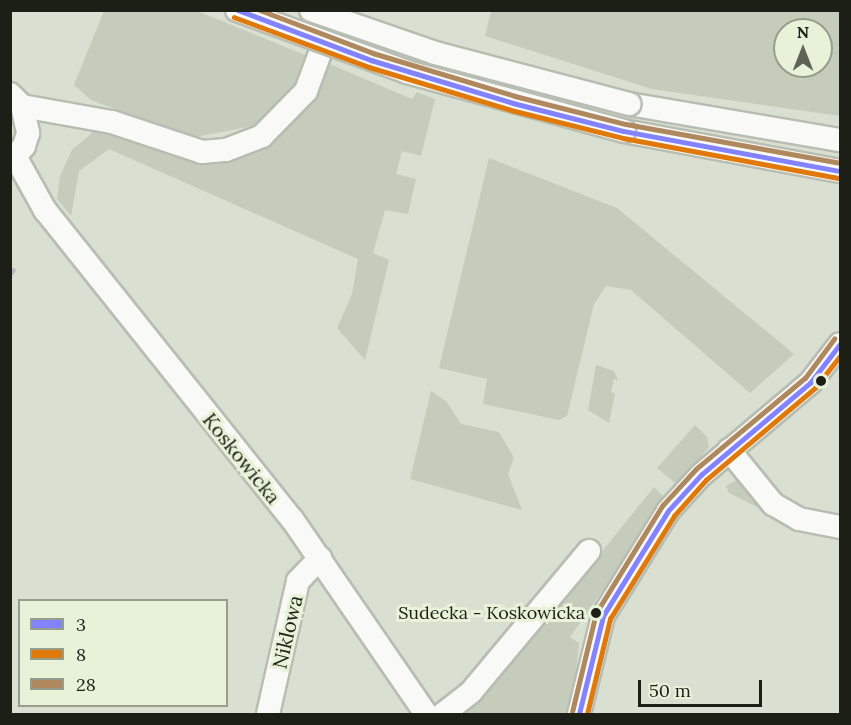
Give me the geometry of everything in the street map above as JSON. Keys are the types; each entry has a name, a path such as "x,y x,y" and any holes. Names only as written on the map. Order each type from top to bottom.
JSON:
{"street":[{"path":"237,10 407,72 624,131 840,171"},
{"path":"311,10 435,53 629,104 840,140"},
{"path":"16,100 94,118 202,152 226,150 262,136 306,91 336,10"},
{"path":"16,100 28,133"},
{"path":"13,160 28,133 58,120 94,118"},
{"name":"Koskowicka","path":"13,160 45,210 321,558 426,714"},
{"name":"Koskowicka","path":"10,186 21,198 45,210"},
{"path":"579,714 591,653 620,585 668,511 729,450 810,383 840,344"},
{"path":"729,450 773,504 799,519 840,527"},
{"path":"444,714 471,692 589,551"},
{"name":"Niklowa","path":"268,714 298,581 321,558"}],"green space":[{"path":"104,11 197,11 310,57 288,99 257,125 191,138 91,100 74,85"},
{"path":"491,11 840,11 840,116 652,89 485,36"},
{"path":"327,63 412,99 417,92 435,99 421,156 402,151 396,174 416,179 408,214 385,210 373,253 389,260 365,360 337,328 352,294 358,259 109,149 79,171 71,216 57,199 60,176 72,150 100,126 174,155 222,158 255,151 296,120"},
{"path":"489,158 617,208 794,354 750,393 631,290 606,286 594,304 567,416 559,420 483,404 487,379 439,368"},
{"path":"596,365 614,371 618,380 614,379 611,392 615,394 609,423 588,410"},
{"path":"431,391 446,401 461,424 499,432 514,458 508,474 522,510 410,479"},
{"path":"695,425 707,437 709,447 680,483 674,482 657,468"},
{"path":"739,479 758,503 757,507 729,493 726,486"},
{"path":"654,487 666,499 570,637 579,643 572,714 463,714 513,662"}],"waterway":[{"path":"10,273 13,270"}],"transit line":[{"name":"3","path":"238,10 371,60 513,103 624,131 840,171"},
{"name":"28","path":"260,10 373,53 515,96 626,124 840,163"},
{"name":"8","path":"234,17 369,67 511,110 623,138 839,178"},
{"name":"28","path":"572,712 596,613 662,506 696,469 805,378 834,339"},
{"name":"3","path":"579,714 603,616 668,511 701,475 810,383 840,344"},
{"name":"8","path":"587,714 610,619 674,516 706,480 815,388 840,356"}],"place":[{"name":"Sudecka - Koskowicka","path":"596,613"}]}
